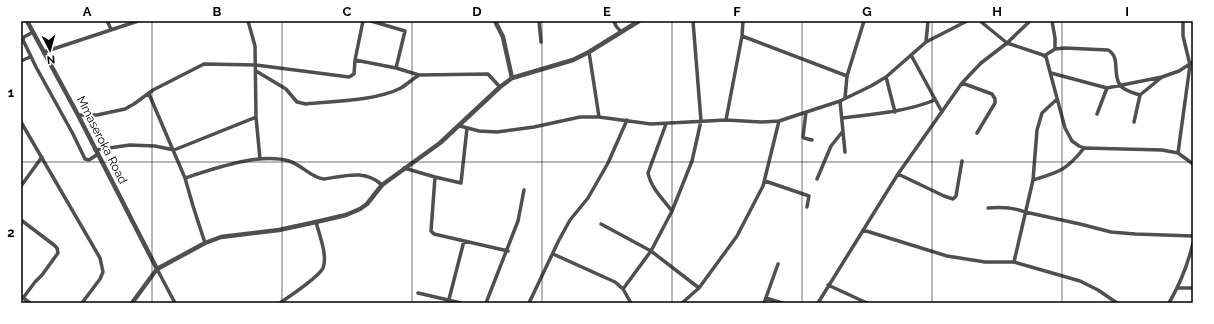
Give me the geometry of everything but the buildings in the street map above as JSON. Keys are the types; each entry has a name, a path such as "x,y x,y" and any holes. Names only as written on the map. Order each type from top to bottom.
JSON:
{"street":[{"name":"Mmaseroka Road","path":"27,21 78,115 156,269"},
{"path":"107,21 111,30"},
{"path":"44,52 138,21"},
{"path":"248,21 254,39 256,65 256,117 260,159"},
{"path":"78,115 97,116 103,113 120,111 134,104 153,90 204,64 256,65 349,77 354,74 355,60 363,21"},
{"path":"372,21 406,31 396,68"},
{"path":"495,21 503,36 512,78"},
{"path":"539,21 540,42"},
{"path":"614,21 621,32"},
{"path":"132,303 156,269 205,243 221,237 279,230 346,216 360,210 367,204 382,185 440,143 460,126 500,87 512,78 567,62 589,52 639,21"},
{"path":"623,289 651,251 672,211 692,161 701,121 693,21"},
{"path":"726,120 742,36 743,21"},
{"path":"845,98 847,76 864,21"},
{"path":"926,42 928,21"},
{"path":"460,126 479,131 496,132 534,127 580,117 599,117 651,124 726,120 761,122 779,121 840,101 871,86 886,77 926,42 967,21"},
{"path":"980,21 1007,43 1044,56 1048,61 1056,100 1064,128 1069,138 1079,146 1092,149 1162,150 1178,153 1193,164"},
{"path":"818,303 898,174 962,83 982,63 1007,43 1030,21"},
{"path":"1052,21 1055,49"},
{"path":"1178,153 1191,64 1183,36 1183,21"},
{"path":"33,32 24,37 23,40 30,57 73,134 85,159 89,160 96,152 130,146 155,146 174,150 256,117"},
{"path":"742,36 847,76"},
{"path":"1044,56 1055,49 1065,48 1108,50 1113,52 1116,58 1117,76 1120,85 1140,95"},
{"path":"589,52 599,117"},
{"path":"911,55 942,112"},
{"path":"21,61 30,57"},
{"path":"355,60 396,68 419,75 488,74 500,87"},
{"path":"1051,73 1107,88 1162,77 1180,71 1191,64"},
{"path":"256,71 286,89 297,102 306,104 364,98 386,93 401,88 419,75"},
{"path":"886,77 895,112"},
{"path":"1134,122 1140,95 1162,77"},
{"path":"1146,80 1150,88"},
{"path":"962,83 992,94 995,99 995,103 977,133"},
{"path":"1097,114 1107,88"},
{"path":"149,94 186,178 205,243"},
{"path":"842,118 895,112 923,105 935,100"},
{"path":"1014,262 1033,180 1037,130 1040,117 1042,113 1056,100"},
{"path":"840,101 845,152"},
{"path":"806,112 802,137 812,140"},
{"path":"530,303 552,254 570,220 588,198 608,163 627,120"},
{"path":"682,303 699,288 737,236 765,181 779,121"},
{"path":"21,122 100,258 102,272 100,279 82,303"},
{"path":"666,124 648,172 654,188 672,211"},
{"path":"404,168 435,178 459,183 462,182 467,128"},
{"path":"817,179 831,146 843,131"},
{"path":"1033,180 1056,173 1066,168 1075,160 1084,148"},
{"path":"21,186 42,157"},
{"path":"186,178 214,169 260,159 283,159 290,161 319,178 324,179 356,174 364,175 377,180 382,185"},
{"path":"898,174 953,199 956,196 962,160"},
{"path":"435,178 431,231 434,234 508,251"},
{"path":"765,181 809,196 807,207"},
{"path":"486,303 508,251 518,221 524,190"},
{"path":"988,208 1009,207 1111,232 1193,236"},
{"path":"21,220 54,245 58,251 42,275 22,297 30,303"},
{"path":"280,303 317,275 323,268 324,255 316,222"},
{"path":"601,224 651,251 699,288"},
{"path":"863,230 947,256 985,262 1014,262 1080,281 1098,290 1117,303"},
{"path":"448,302 464,241"},
{"path":"1169,303 1188,262 1193,242"},
{"path":"552,254 615,282 623,289 631,303"},
{"path":"764,303 778,264"},
{"path":"156,269 175,303"},
{"path":"828,285 865,303"},
{"path":"1177,288 1193,288"},
{"path":"418,293 448,302 461,303"},
{"path":"766,298 782,303"}]}
